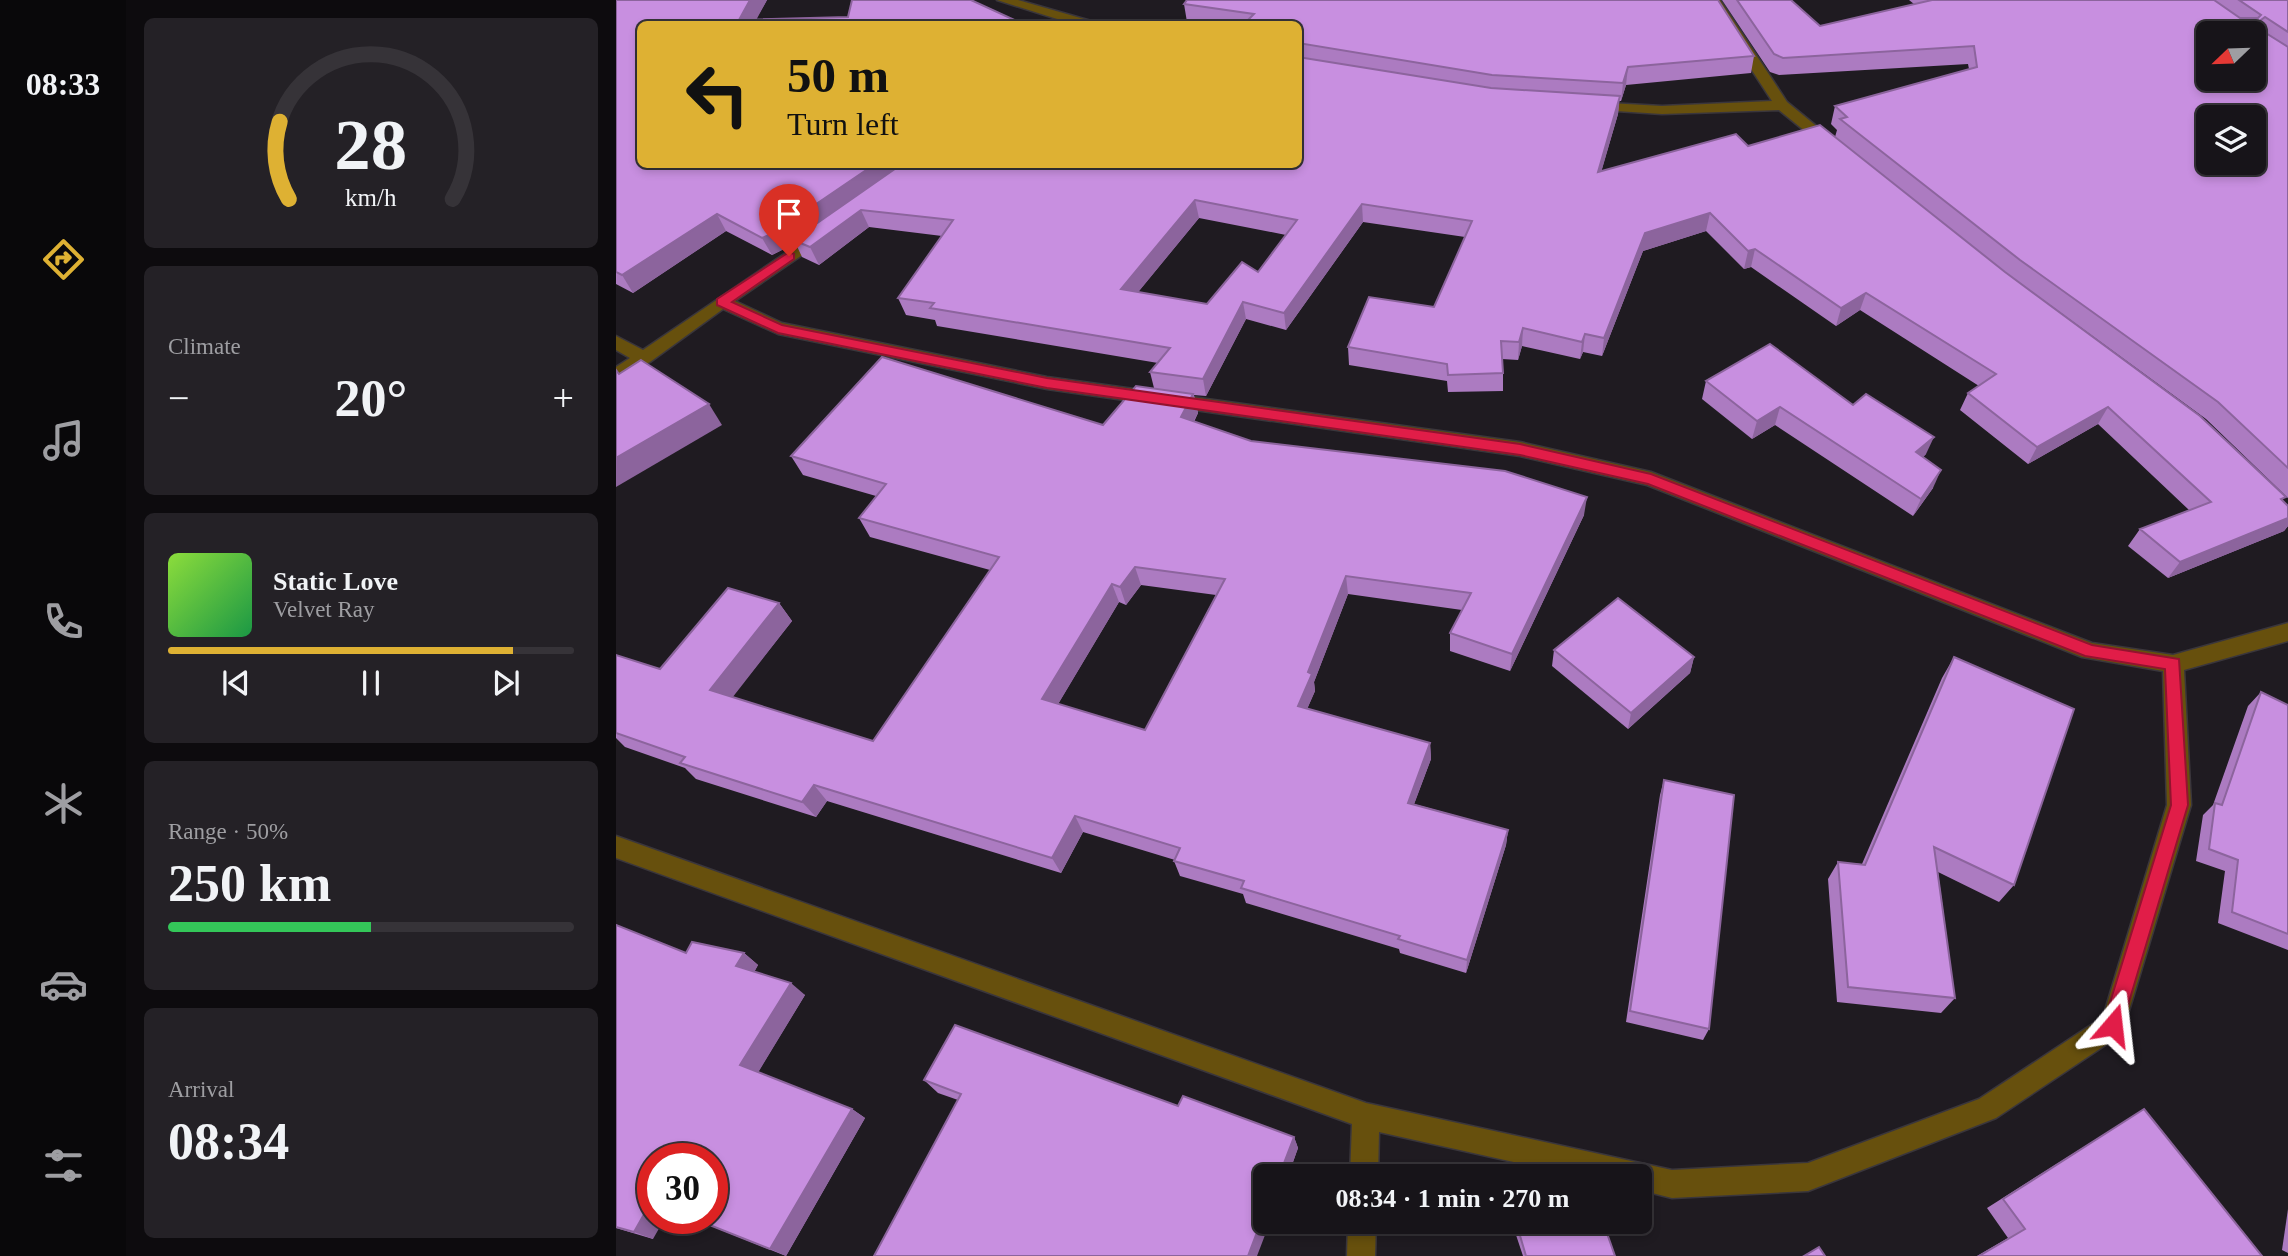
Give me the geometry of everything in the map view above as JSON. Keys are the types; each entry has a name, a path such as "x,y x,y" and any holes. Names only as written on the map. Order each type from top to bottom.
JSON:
{"street":[{"path":"1004,0 1076,21"},
{"path":"1713,0 1782,105 1845,156"},
{"path":"1570,104 1661,110 1782,105"},
{"path":"616,374 644,358 834,226"},
{"path":"722,302 778,328 1047,383 1520,449 1651,480 2090,651 2173,664 2288,632"},
{"path":"616,342 644,358"},
{"path":"1652,1179 1672,1184 1808,1177 1987,1109 2113,1025 2179,805 2173,664"},
{"path":"616,847 1366,1116 1584,1164"},
{"path":"1364,1164 1366,1116"},
{"path":"1361,1256 1362,1234"}],"building":[{"path":"616,0 750,0 739,20 848,17 852,0 971,0 1016,21 637,21 637,168 869,168 762,238 717,214 622,275 616,272"},
{"path":"1187,0 1718,0 1754,56 1628,67 1623,83 1492,75 1302,44 1302,21 1247,21 1254,14 1184,4"},
{"path":"1737,0 1791,0 1820,26 1932,0 2214,0 2240,18 2258,18 2261,15 2239,0 2288,0 2288,32 2265,17 2261,21 2196,21 2196,91 2266,91 2266,33 2288,47 2288,468 2218,402 2020,260 1840,119 1847,117 1835,106 1977,67 1974,46 1783,58 1774,54"},
{"path":"1302,58 1491,88 1620,96 1598,172 1736,134 1748,146 1820,125 2005,272 2200,416 2286,497 2281,499 2288,506 2288,518 2180,562 2140,529 2211,502 2108,407 2037,447 1968,393 1996,374 1866,293 1841,308 1755,249 1748,251 1710,213 1645,233 1604,338 1585,334 1582,342 1523,328 1519,342 1501,341 1503,373 1448,375 1447,364 1348,347 1369,297 1434,307 1472,221 1362,204 1284,313 1243,302 1203,379 1150,372 1170,348 930,308 934,303 898,298 953,220 861,210 810,247 793,240 896,168 1302,168","holes":["1195,200 1297,220 1258,272 1242,262 1207,304 1121,289"]},
{"path":"1770,344 1853,405 1866,394 1934,437 1916,452 1941,470 1921,499 1780,407 1757,421 1706,381"},
{"path":"882,357 1103,425 1136,386 1193,394 1181,417 1251,441 1505,471 1587,497 1512,654 1450,633 1471,593 1346,576 1308,672 1312,674 1298,706 1430,743 1408,803 1508,830 1467,960 1398,939 1400,936 1241,888 1244,881 1174,861 1180,848 1075,816 1052,858 814,785 802,802 680,763 685,757 616,733 616,655 660,669 728,588 779,603 710,690 873,741 999,557 859,518 886,484 791,456","holes":["1135,567 1225,579 1145,730 1042,699 1112,584 1120,587"]},
{"path":"641,360 709,404 616,458 616,370 619,374"},
{"path":"1618,598 1694,657 1631,713 1554,650"},
{"path":"1954,657 2074,709 2014,885 1934,847 1955,998 1848,987 1838,862 1865,865"},
{"path":"2261,692 2288,705 2288,934 2232,912 2238,860 2209,849 2215,803 2222,805"},
{"path":"1664,780 1734,795 1709,1029 1630,1011"},
{"path":"616,925 686,953 692,942 744,953 736,966 791,983 740,1065 852,1109 770,1249 728,1232 728,1143 637,1143 637,1227 634,1232 616,1227"},
{"path":"955,1025 1178,1106 1183,1096 1294,1137 1284,1164 1253,1164 1253,1234 1256,1234 1248,1256 874,1256 961,1094 924,1080"},
{"path":"2144,1109 2262,1256 1979,1256 2025,1229 2003,1199"},
{"path":"1520,1234 1607,1234 1615,1256 1526,1256"},
{"path":"1819,1247 1825,1256 1804,1256"}],"route":[{"path":"789,256 722,302 778,328 1047,383 1520,449 1651,480 2090,651 2173,664 2179,805 2113,1025"}]}
